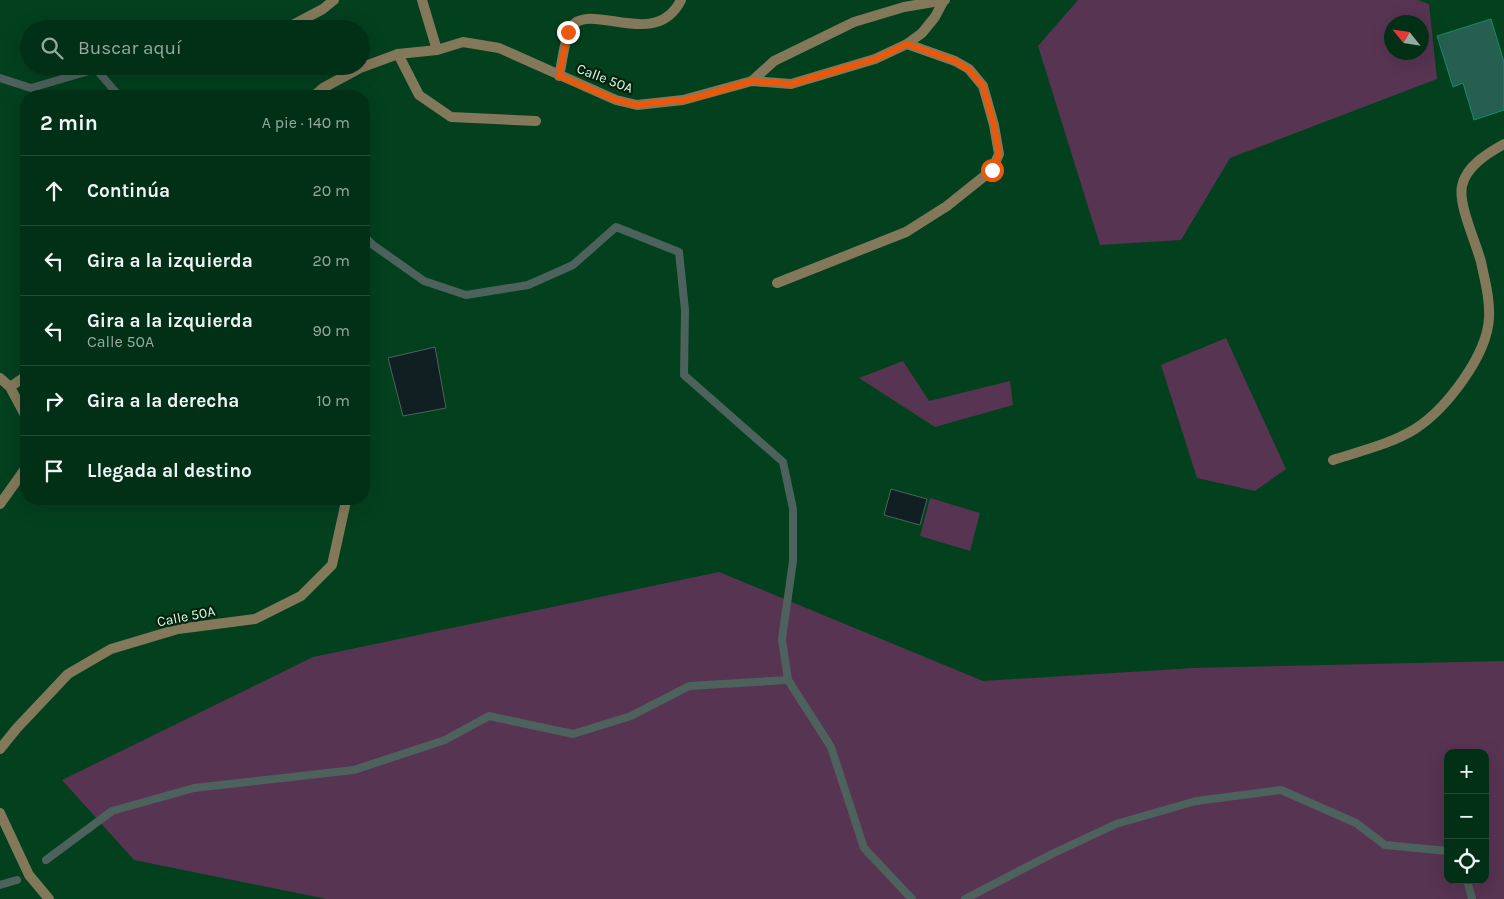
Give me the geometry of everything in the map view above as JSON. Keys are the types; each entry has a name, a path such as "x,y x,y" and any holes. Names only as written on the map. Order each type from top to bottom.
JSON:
{"street":[{"path":"302,20 323,9 334,0"},
{"path":"422,0 437,50"},
{"path":"559,76 568,32 576,22 587,18 646,25 660,21 671,13 682,0"},
{"name":"Calle 50A","path":"752,81 774,61 854,22 904,8 944,0"},
{"name":"Calle 50A","path":"370,64 398,54 437,50 463,42 499,48 616,100 637,105 684,100 752,81 791,84 875,59 907,44 922,33 944,0"},
{"path":"777,283 906,232 947,206 992,170 999,154 994,125 983,86 969,70 955,61 907,44"},
{"path":"398,54 419,95 451,117 536,121"},
{"name":"Calle 50A","path":"321,90 347,75"},
{"path":"1333,460 1387,442 1415,429 1453,394 1471,368 1486,339 1489,319 1488,293 1477,246 1461,198 1462,184 1470,169 1489,152 1504,144"},
{"path":"0,378 10,387 20,406"},
{"path":"10,387 20,380"},
{"path":"0,504 20,476"},
{"name":"Calle 50A","path":"0,749 17,728 68,674 110,650 178,629 255,619 301,596 332,565 345,505"},
{"path":"0,813 29,874 49,899"}],"shaded area":[{"path":"1078,0 1418,0 1429,4 1437,79 1230,158 1181,240 1100,245 1038,46"},
{"path":"1226,338 1286,469 1255,491 1197,478 1161,365"},
{"path":"435,347 446,408 403,416 388,358"},
{"path":"903,361 929,401 1010,381 1013,405 935,427 859,378"},
{"path":"891,489 927,499 920,525 884,515"},
{"path":"930,498 980,513 970,551 920,536"},
{"path":"719,572 983,681 1194,668 1504,661 1504,899 327,899 134,860 62,780 313,657"}],"building":[{"path":"1491,19 1504,62 1504,110 1474,120 1463,83 1453,87 1437,36"}],"waterway":[{"path":"0,78 31,88 75,75"},
{"path":"101,75 114,90"},
{"path":"370,242 424,281 466,295 528,285 573,265 616,227 679,252 685,310 684,375 783,462 793,509 793,561 782,639 788,680"},
{"path":"46,860 112,811 194,788 354,770 445,740 489,716 573,734 631,716 689,686 788,680 831,747 864,848 912,899"},
{"path":"965,899 1052,854 1116,824 1196,801 1281,790 1356,823 1385,845 1444,851"},
{"path":"0,885 17,880"},
{"path":"1468,884 1472,899"}],"route":[{"path":"568,32 559,76 616,100 637,105 684,100 752,81 791,84 875,59 907,44 955,61 969,70 983,86 994,125 999,154 992,170"}]}
